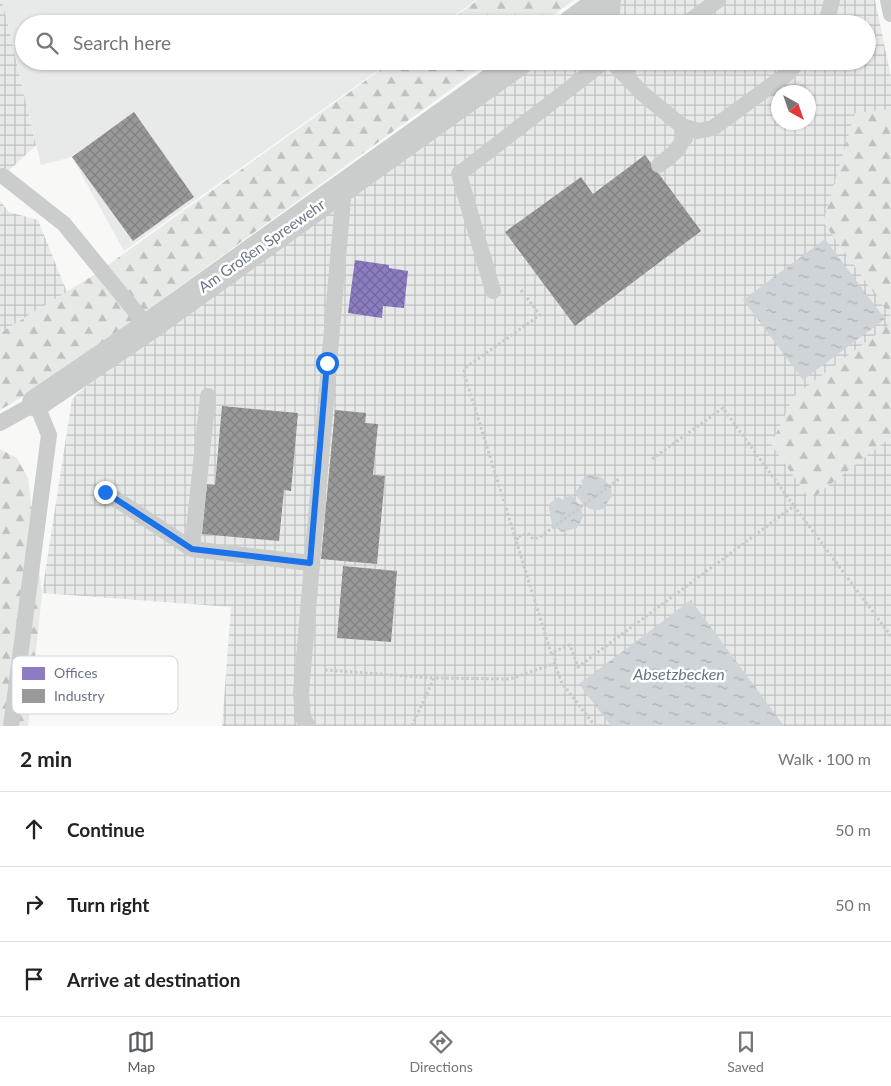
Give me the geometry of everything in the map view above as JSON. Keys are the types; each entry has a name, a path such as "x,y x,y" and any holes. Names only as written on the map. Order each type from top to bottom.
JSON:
{"street":[{"path":"584,15 604,0"},
{"name":"Am Großen Spreewehr","path":"36,403 148,327 508,70"}],"lane":[{"path":"612,15 613,0"},
{"path":"698,15 718,0"},
{"path":"828,15 832,0"},
{"path":"888,0 891,14"},
{"path":"493,291 459,174 593,70"},
{"path":"620,70 642,94 682,126 698,131 713,128 791,70"},
{"path":"659,165 674,153 685,138 682,126"},
{"path":"3,176 64,224 148,327"},
{"path":"308,726 303,718 300,692 344,188"},
{"path":"192,549 208,396"},
{"path":"20,656 49,435 36,403"},
{"name":"Am Großen Spreewehr","path":"0,424 36,403"},
{"path":"105,492 192,549 310,563"}],"path":[{"path":"521,290 540,315 465,368 464,373 554,664 562,683 595,726"},
{"path":"652,459 723,408 891,636"},
{"path":"517,544 519,544 517,537 528,533 533,539 540,537 618,480"},
{"path":"554,664 556,662 553,652 570,645 578,667 794,506"},
{"path":"303,669 434,678 510,680 554,664"},
{"path":"412,726 434,678"}],"shaded area":[{"path":"0,0 2,0 15,55 15,70 18,70 36,145 0,179"},
{"path":"2,0 476,0 455,15 15,15 15,55"},
{"path":"618,0 875,0 891,77 891,726 222,726 231,607 42,593 72,399 95,378 521,70 876,70 876,15 597,15"},
{"path":"19,70 378,70 124,251 72,157 41,165"},
{"path":"0,201 9,212 38,220 67,292 0,333"}],"green space":[{"path":"478,0 574,0 553,15 457,15"},
{"path":"380,70 478,70 51,380 0,410 0,333 94,275"},
{"path":"891,109 891,317 823,222 855,113"},
{"path":"891,323 891,437 810,500 771,444 794,396"},
{"path":"0,449 17,458 28,478 42,593 35,656 12,656 12,714 29,714 28,726 0,726"}],"water":[{"path":"825,239 885,319 803,380 743,300"},
{"path":"588,475 601,477 611,486 612,496 603,509 593,510 589,508 574,492 583,484 581,481"},
{"path":"571,494 581,507 583,517 577,528 562,532 552,524 550,503 559,497 562,500"},
{"name":"Absetzbecken","path":"691,600 784,726 611,726 579,684"}],"building: Offices":[{"path":"355,260 389,265 389,268 408,271 404,308 383,306 382,318 348,313"}],"building: Industry":[{"path":"134,112 194,197 133,241 72,157"},
{"path":"645,155 701,231 575,326 505,232 581,177 593,194"},
{"path":"222,406 298,413 291,491 284,490 279,541 202,534 207,484 215,485"},
{"path":"335,410 366,413 365,423 378,424 373,475 385,476 377,564 321,559"},
{"path":"343,566 397,571 391,642 337,638"}],"route":[{"path":"105,492 192,549 310,563 327,363"}]}
